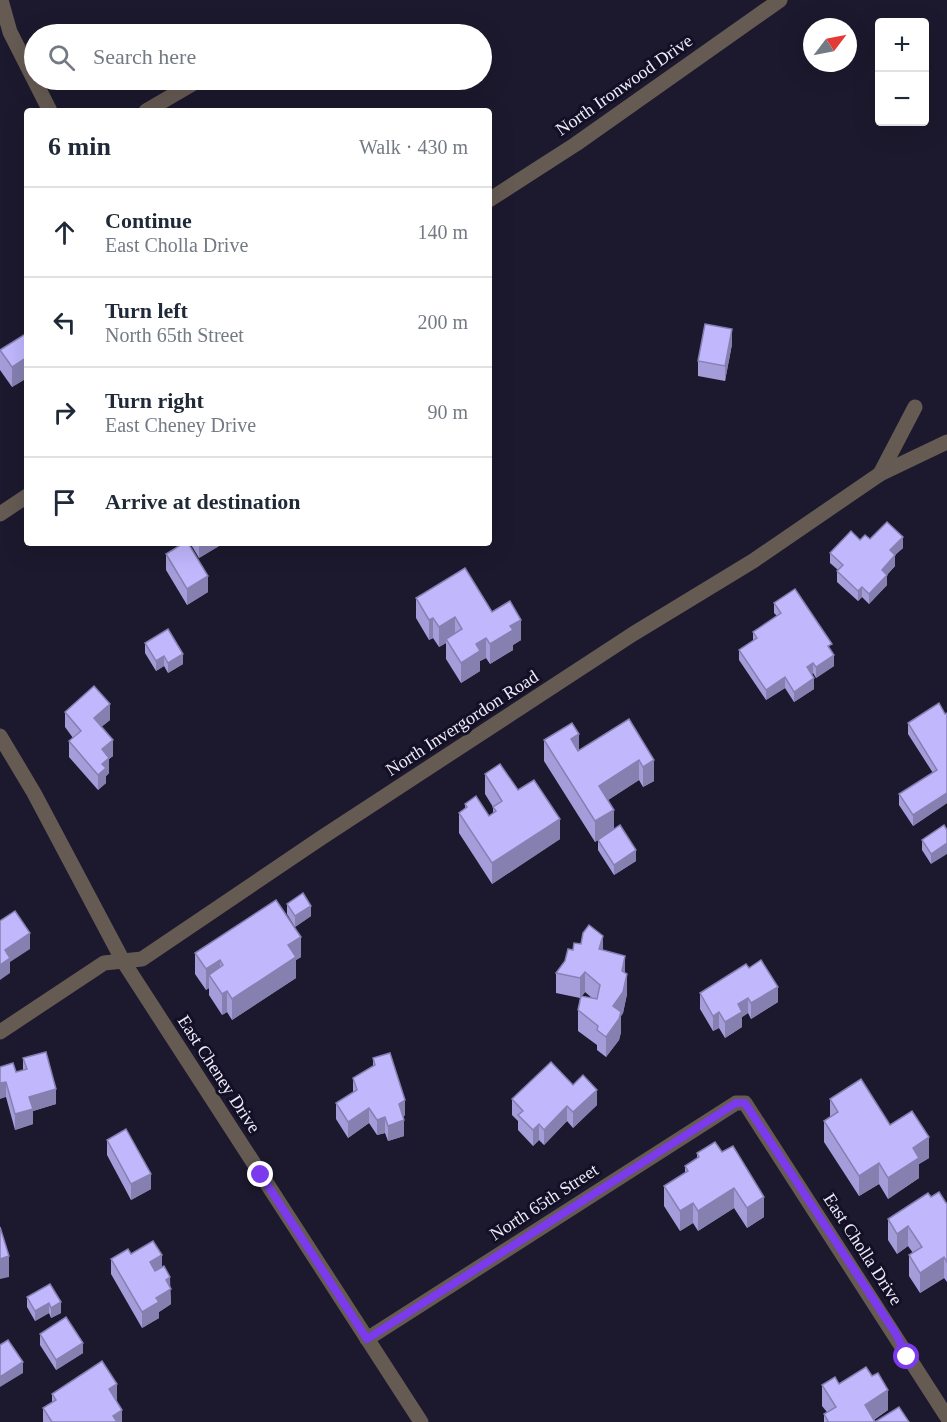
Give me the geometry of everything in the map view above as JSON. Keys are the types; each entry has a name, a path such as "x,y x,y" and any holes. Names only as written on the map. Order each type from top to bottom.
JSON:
{"street":[{"path":"1,0 10,32 24,60"},
{"name":"North Ironwood Drive","path":"492,198 576,144 780,0"},
{"path":"39,90 48,108"},
{"path":"151,108 182,90"},
{"path":"880,474 915,407"},
{"name":"North Invergordon Road","path":"0,1032 104,963 142,958 624,640 753,561 880,474 947,442"},
{"path":"0,514 24,498"},
{"name":"East Cheney Drive","path":"0,736 123,960 421,1422"},
{"name":"North 65th Street","path":"367,1339 736,1103 745,1103"},
{"name":"East Cholla Drive","path":"745,1103 947,1417"}],"building":[{"path":"705,324 732,329 725,366 698,361"},
{"path":"24,335 24,359 12,367 0,350"},
{"path":"887,522 903,537 890,550 895,555 882,570 887,575 869,594 862,587 858,591 837,571 843,565 830,553 851,531 860,540 865,535 870,539"},
{"path":"179,546 190,546 208,576 187,589 166,554"},
{"path":"465,568 492,612 510,601 521,620 510,626 513,630 490,644 486,638 476,644 480,651 461,663 446,639 462,629 455,617 439,627 433,618 429,620 416,598"},
{"path":"795,589 832,644 828,646 834,655 816,667 813,663 807,667 814,678 794,692 785,677 766,690 739,650 757,638 753,632 781,613 774,603"},
{"path":"168,629 183,654 168,663 164,656 156,661 145,643"},
{"path":"94,686 110,704 94,718 113,740 102,749 109,758 102,764 106,768 98,775 69,741 81,731 65,712"},
{"path":"939,703 945,714 947,713 947,793 913,815 899,794 937,770 908,723"},
{"path":"629,719 654,760 643,767 639,760 599,786 614,810 595,821 544,740 572,723 579,734 571,739 578,751"},
{"path":"500,764 518,790 534,780 560,819 492,863 459,813 467,807 465,804 476,796 489,816 496,811 493,807 502,801 485,774"},
{"path":"620,825 636,850 614,865 598,840"},
{"path":"944,825 947,830 947,843 931,854 922,840"},
{"path":"303,893 311,906 295,916 287,904"},
{"path":"276,900 301,937 288,945 296,957 232,999 227,991 222,994 209,975 223,965 220,960 206,969 195,953"},
{"path":"15,911 30,933 5,950 10,958 0,965 0,921"},
{"path":"589,925 603,936 599,949 625,956 622,971 627,974 623,992 613,1006 621,1012 619,1019 606,1037 597,1030 598,1026 578,1010 581,996 597,999 600,985 585,972 580,978 556,973 565,961 568,949 573,950 574,943 581,944 583,933"},
{"path":"761,960 778,987 751,1003 748,998 738,1004 742,1012 725,1022 719,1012 713,1016 700,993 746,964 749,968"},
{"path":"46,1052 56,1089 29,1097 33,1109 15,1114 6,1082 0,1083 0,1067 13,1063 16,1072 27,1069 23,1058"},
{"path":"390,1053 405,1100 399,1104 404,1120 388,1126 385,1117 377,1120 369,1108 348,1122 336,1103 357,1090 353,1078 375,1065 373,1058"},
{"path":"551,1062 573,1085 583,1075 597,1090 573,1112 567,1106 544,1130 539,1124 533,1130 518,1115 523,1111 512,1099"},
{"path":"861,1079 890,1125 912,1111 929,1137 913,1148 919,1158 888,1178 879,1163 859,1176 824,1121 838,1112 830,1099"},
{"path":"126,1129 151,1174 131,1184 107,1140"},
{"path":"715,1142 722,1152 733,1146 764,1197 747,1208 734,1188 698,1211 693,1203 680,1211 664,1186 688,1171 685,1166 699,1157 697,1153"},
{"path":"939,1192 947,1203 947,1262 944,1257 920,1273 909,1255 922,1247 908,1226 897,1234 888,1219 928,1193 931,1197"},
{"path":"0,1227 9,1256 0,1259"},
{"path":"153,1241 162,1255 150,1262 155,1271 164,1266 170,1277 166,1280 171,1289 156,1298 159,1302 142,1312 111,1259 128,1249 131,1254"},
{"path":"50,1284 61,1302 51,1308 49,1303 35,1311 27,1297"},
{"path":"66,1317 83,1343 56,1360 40,1334"},
{"path":"8,1340 23,1362 0,1377 0,1345"},
{"path":"102,1361 117,1384 109,1389 122,1410 113,1416 117,1422 52,1422 43,1408 56,1400 52,1394"},
{"path":"866,1367 872,1376 878,1373 888,1390 865,1405 875,1422 826,1422 828,1421 824,1414 836,1407 822,1385 835,1377 839,1384"},
{"path":"899,1407 909,1422 875,1422"}],"route":[{"path":"261,1175 367,1339 736,1103 745,1103 896,1334 907,1357"}]}
